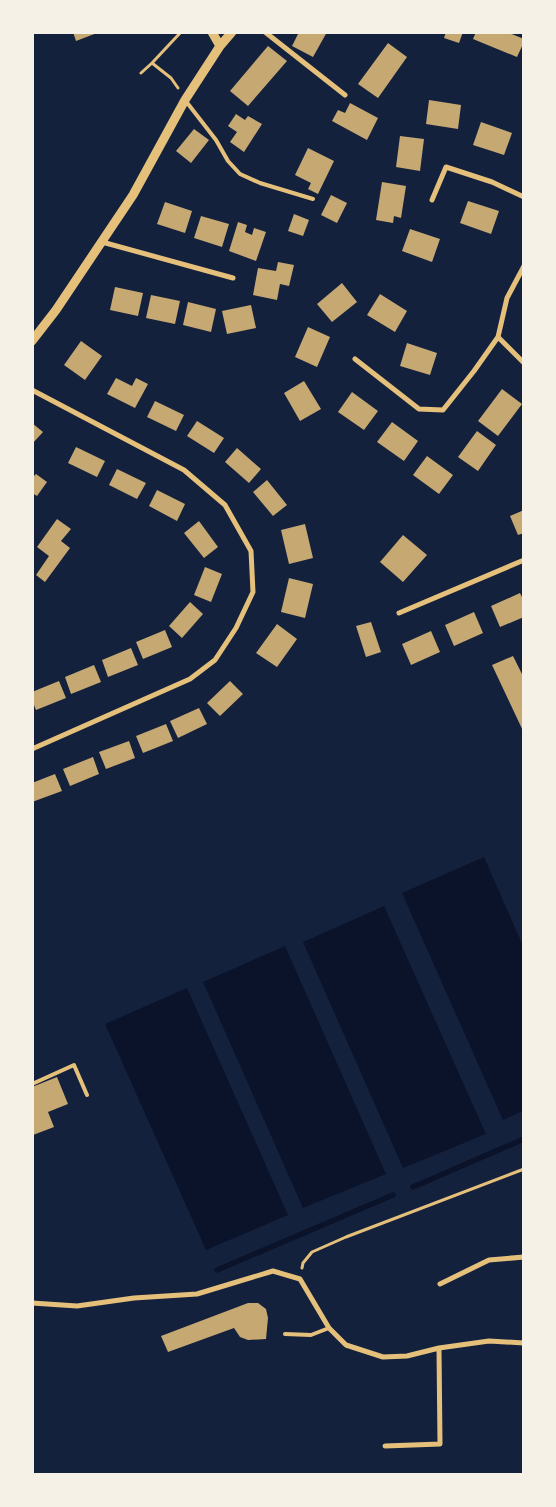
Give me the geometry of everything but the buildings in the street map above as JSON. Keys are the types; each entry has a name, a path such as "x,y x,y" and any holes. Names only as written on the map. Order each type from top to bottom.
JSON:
{"street":[{"path":"212,32 220,46"},
{"path":"32,341 133,195 185,100 220,46 232,32"},
{"path":"265,32 345,96"},
{"path":"432,200 446,167 492,182 524,196"},
{"path":"102,242 233,278"},
{"path":"355,359 419,409 443,410 498,337 507,298 524,266"},
{"path":"498,337 524,363"},
{"path":"32,390 184,470 225,505 251,551 253,592 236,628 215,660 190,679 32,748"},
{"path":"399,613 524,560"},
{"path":"440,1284 489,1260 524,1257"},
{"path":"32,1303 77,1306 134,1298 197,1294 273,1271 300,1279 329,1328 346,1345 383,1357 407,1356 439,1348 488,1341 524,1344"},
{"path":"385,1446 440,1444 439,1348"}],"lane":[{"path":"185,100 216,140 228,161 240,174 260,183 313,199"},
{"path":"32,1084 74,1065 87,1095"},
{"path":"286,1334 311,1335 329,1328"}],"path":[{"path":"141,73 181,32"},
{"path":"152,63 172,78 185,100"},
{"path":"300,1279 303,1263 312,1252 346,1237 524,1169"}],"water":[{"path":"484,857 523,946 523,1111 503,1120 402,893"},
{"path":"384,906 486,1134 403,1168 303,942"},
{"path":"285,946 386,1174 303,1208 203,982"},
{"path":"187,988 288,1215 206,1250 105,1024"}],"waterway":[{"path":"413,1187 524,1139"},
{"path":"217,1270 393,1195"}]}
